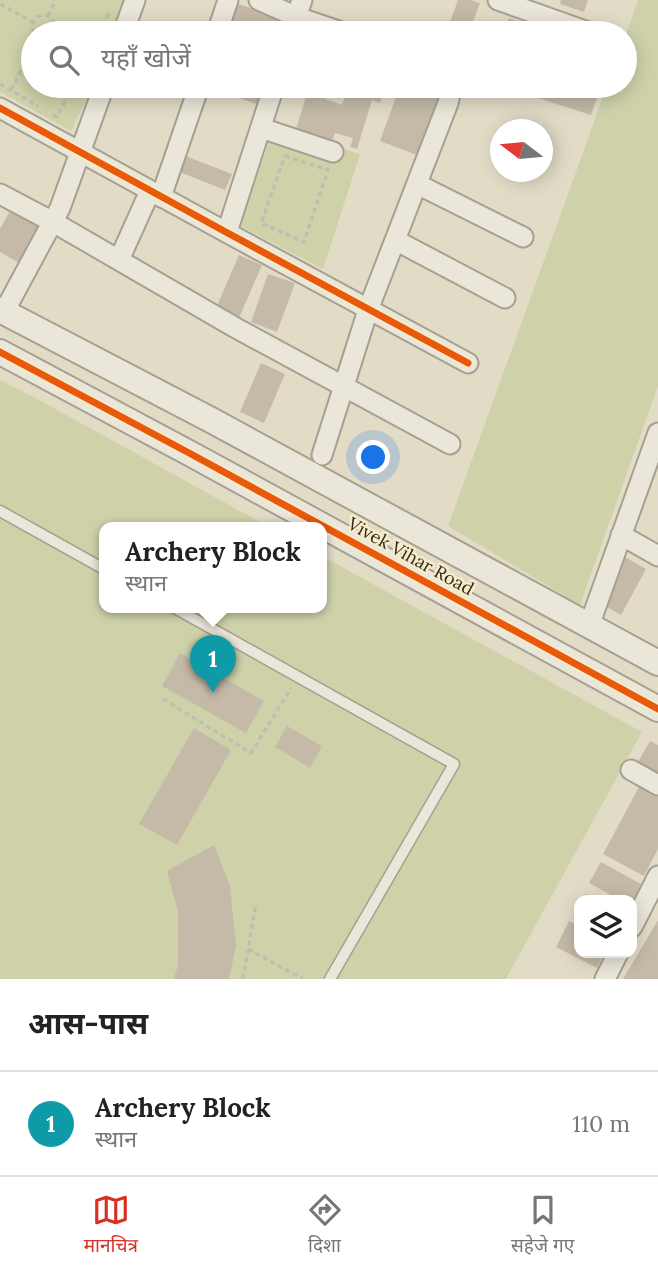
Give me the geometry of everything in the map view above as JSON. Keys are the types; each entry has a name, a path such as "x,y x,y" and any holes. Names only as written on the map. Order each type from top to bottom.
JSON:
{"street":[{"path":"127,21 135,0"},
{"path":"221,21 228,0"},
{"path":"259,0 297,17"},
{"path":"498,0 557,21"},
{"path":"100,98 60,208 1,314 199,413 658,663"},
{"path":"119,260 155,194 194,98"},
{"path":"227,232 270,98"},
{"path":"322,455 369,310 449,98"},
{"path":"0,108 468,363"},
{"path":"261,128 333,152"},
{"path":"417,184 523,237"},
{"path":"0,194 236,328 450,444"},
{"path":"395,240 505,298"},
{"name":"Vivek Vihar Road","path":"0,352 316,522"},
{"path":"589,625 658,433"},
{"name":"Vivek Vihar Road","path":"327,528 658,709"},
{"path":"621,536 658,556"},
{"path":"528,638 548,603"},
{"path":"631,770 658,785"},
{"path":"637,917 658,876"},
{"path":"605,979 616,958"}],"lane":[{"path":"0,511 99,566"},
{"path":"184,613 454,764 330,979"}],"path":[{"path":"48,16 56,0"},
{"path":"105,21 115,0"},
{"path":"0,4 31,21"},
{"path":"34,21 40,15 48,16 52,21"},
{"path":"10,90 21,69"},
{"path":"0,84 21,96"},
{"path":"24,98 57,117 67,98"},
{"path":"285,156 328,170 304,242 261,223 268,201 285,156"},
{"path":"163,699 251,753 298,677"},
{"path":"243,979 256,903"},
{"path":"248,949 303,979"}],"green space":[{"path":"0,0 136,0 125,21 21,21 21,98 87,98 71,131 0,92"},
{"path":"638,0 658,0 658,386 580,605 448,526 603,98 637,98 637,21 631,21"},
{"path":"276,121 360,155 323,269 240,226"},
{"path":"0,380 260,522 99,522 99,613 327,613 327,559 642,732 506,979 0,979"}],"building":[{"path":"458,0 480,3 473,21 450,21"},
{"path":"561,0 588,0 584,12 560,4"},
{"path":"235,3 289,20 289,21 229,21"},
{"path":"240,98 259,98 257,104"},
{"path":"306,98 325,98 342,105 344,98 381,98 380,103 372,100 357,149 350,147 353,138 335,133 332,141 296,129"},
{"path":"396,98 444,98 422,157 380,141"},
{"path":"538,98 597,98 591,115"},
{"path":"183,155 232,174 225,190 177,171"},
{"path":"14,204 45,221 21,264 0,252 0,229"},
{"path":"239,255 262,265 239,318 216,308"},
{"path":"268,274 295,283 277,332 251,322"},
{"path":"261,363 285,374 264,423 240,412"},
{"path":"625,557 646,569 621,615 600,603"},
{"path":"180,653 264,701 246,733 162,686"},
{"path":"287,726 322,746 310,768 275,747"},
{"path":"194,728 231,750 177,845 139,824"},
{"path":"650,741 658,745 658,779 635,767"},
{"path":"640,785 658,794 658,849 644,876 603,854"},
{"path":"214,845 230,886 236,946 229,979 174,979 178,965 178,912 167,871"},
{"path":"601,862 641,884 636,895 611,895 589,883"},
{"path":"658,920 658,979 623,979"},
{"path":"569,921 574,924 574,956 556,947"},
{"path":"577,958 602,958 597,968"}],"cycle path":[{"path":"0,108 468,363"},
{"path":"0,352 316,522"},
{"path":"327,528 658,709"}],"place":[{"name":"Archery Block","path":"213,693"}]}
